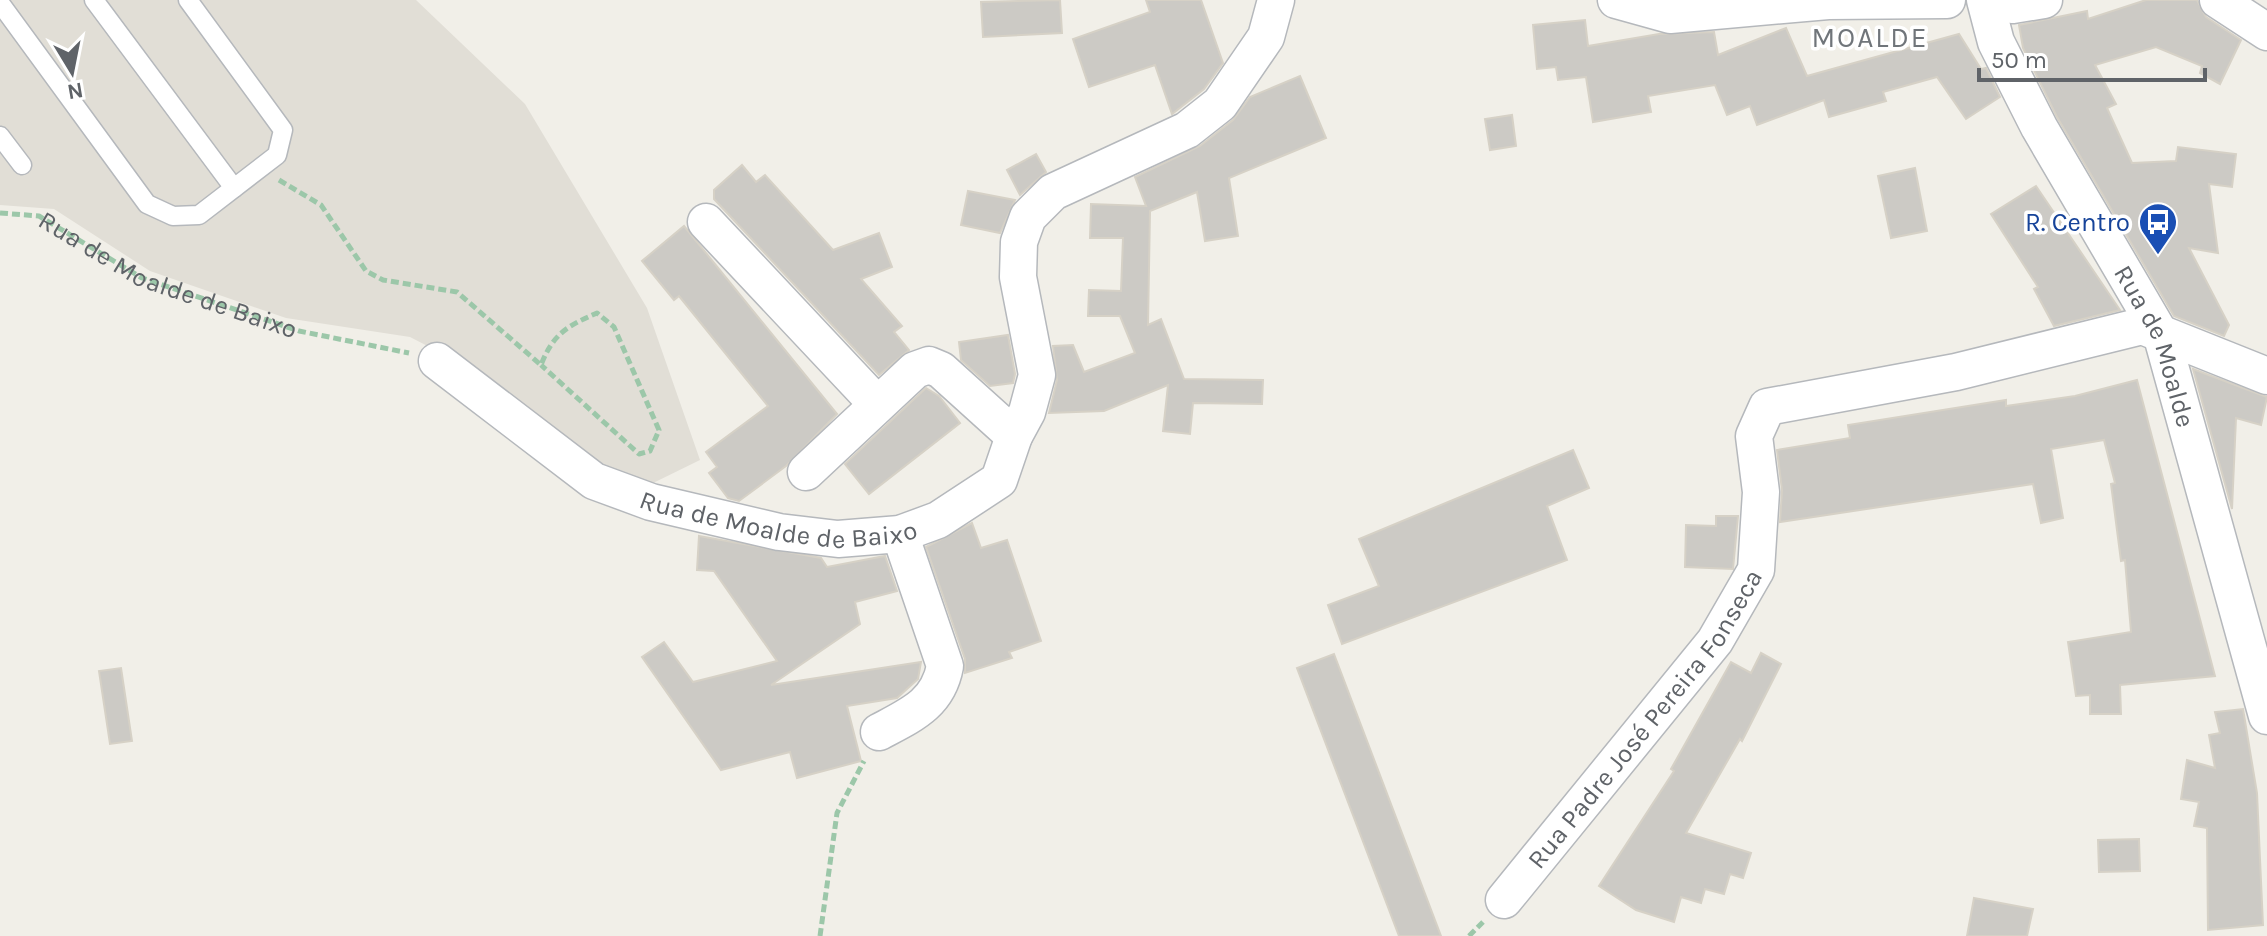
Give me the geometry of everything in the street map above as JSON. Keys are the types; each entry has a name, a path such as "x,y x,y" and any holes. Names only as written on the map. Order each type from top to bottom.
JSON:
{"street":[{"name":"Rua de Moalde de Baixo","path":"437,361 594,481 651,502 779,532 838,539 900,534 938,520 999,480 1014,436 1027,412 1037,375 1018,277 1019,242 1028,217 1053,192 1187,130 1220,104 1266,37 1276,0"},
{"path":"1616,0 1670,15 1828,1 1947,0"},
{"path":"1986,0 2013,5 2044,0"},
{"name":"Rua de Moalde","path":"1986,0 1996,42 2039,127 2162,337 2267,716"},
{"path":"2218,0 2267,32"},
{"path":"706,222 877,404"},
{"name":"Rua Padre José Pereira Fonseca","path":"1504,900 1715,641 1756,570 1761,492 1754,436 1767,407 1956,372 2142,326 2162,337"},
{"path":"2162,337 2267,376"},
{"path":"806,472 915,370 929,365 941,370 1014,436"},
{"path":"879,732 931,701 941,685 945,666 900,534"}],"lane":[{"path":"94,0 234,188"},
{"path":"0,3 147,204 173,216 199,215 265,165 277,155 283,130 188,0"},
{"path":"0,136 22,165"}],"path":[{"path":"265,165 284,185 321,205 366,271 383,280 457,292 639,454 650,451 659,430 614,327 597,313 563,327 550,343 541,365"},
{"name":"Rua de Moalde de Baixo","path":"0,213 39,216 142,278 299,331 365,341 437,361"},
{"path":"820,936 837,813 879,732"}],"shaded area":[{"path":"0,0 416,0 525,104 647,308 700,460 647,486 594,468 447,356 410,337 286,318 150,271 54,209 0,205"}],"building":[{"path":"1060,0 1062,33 983,37 981,2"},
{"path":"1146,0 1201,0 1223,63 1204,89 1172,114 1155,65 1089,87 1073,39 1150,12"},
{"path":"2146,0 2197,0 2206,17 2241,40 2220,84 2200,73 2202,66 2156,47 2095,65 2116,104 2107,108 2132,163 2176,161 2178,147 2236,154 2232,187 2209,184 2218,253 2189,248 2229,325 2224,336 2174,316 2057,117 2023,48 2019,25 2087,11 2088,19"},
{"path":"1585,20 1588,46 1659,34 1714,32 1718,55 1786,28 1807,76 1959,34 1981,69 1986,68 2000,97 1966,119 1937,77 1883,92 1886,101 1829,117 1824,100 1757,125 1750,106 1727,115 1715,85 1648,96 1651,112 1593,122 1586,77 1558,80 1556,67 1537,69 1533,25"},
{"path":"1300,76 1326,138 1229,178 1238,236 1205,241 1197,192 1150,211 1148,325 1161,319 1184,379 1263,380 1262,404 1193,403 1190,434 1163,431 1168,385 1104,411 1049,413 1057,380 1053,346 1073,345 1084,372 1135,353 1120,316 1088,316 1089,290 1121,291 1123,238 1090,238 1091,204 1146,206 1135,177 1200,146 1233,120 1250,97"},
{"path":"1512,115 1516,146 1490,150 1485,119"},
{"path":"1036,154 1046,172 1020,195 1007,170"},
{"path":"742,165 756,182 765,175 833,250 879,233 892,267 861,279 902,326 894,332 909,350 879,375 714,199 714,190"},
{"path":"1915,168 1927,231 1891,238 1878,176"},
{"path":"2036,186 2120,310 2054,326 2034,289 2038,287 1991,214"},
{"path":"968,191 1015,200 1000,233 961,225"},
{"path":"684,226 837,414 786,466 739,501 728,498 709,473 717,467 706,452 768,406 679,296 674,300 642,261"},
{"path":"1008,335 1015,374 1013,383 990,386 961,360 959,342"},
{"path":"2193,369 2267,397 2261,425 2236,418 2232,509"},
{"path":"2137,380 2215,676 2120,685 2121,714 2090,714 2090,695 2076,696 2068,642 2131,632 2125,560 2121,561 2111,484 2115,483 2104,440 2051,449 2063,518 2041,523 2033,484 1780,522 1782,490 1777,450 1850,438 1848,425 2006,400 2006,406 2075,396"},
{"path":"926,388 939,396 960,423 869,494 845,464"},
{"path":"1573,450 1589,488 1547,506 1567,560 1342,644 1328,605 1379,586 1359,539"},
{"path":"1716,516 1738,516 1733,569 1685,567 1686,525 1716,526"},
{"path":"972,523 981,548 1007,540 1041,641 1009,652 1012,658 965,673 965,659 926,547"},
{"path":"699,536 821,558 827,567 885,556 897,591 855,602 860,624 771,685 921,662 918,679 897,698 847,706 861,761 797,778 790,752 721,770 642,657 664,642 693,682 777,661 714,571 697,570"},
{"path":"1761,653 1781,664 1742,741 1740,739 1686,833 1751,853 1743,878 1730,874 1724,894 1705,889 1701,903 1681,897 1674,922 1636,910 1599,886 1674,771 1671,769 1731,662 1751,673"},
{"path":"1334,654 1441,936 1399,936 1297,668"},
{"path":"121,668 132,741 110,744 99,671"},
{"path":"2243,709 2257,793 2263,925 2208,930 2207,828 2194,826 2199,802 2181,799 2187,760 2215,768 2209,735 2220,733 2215,712"},
{"path":"2139,839 2140,871 2099,872 2098,840"},
{"path":"1974,898 2033,909 2027,936 1967,936"}],"place":[{"name":"R. Centro","path":"2158,256"}],"district":[{"name":"MOALDE","path":"1870,37"}]}
